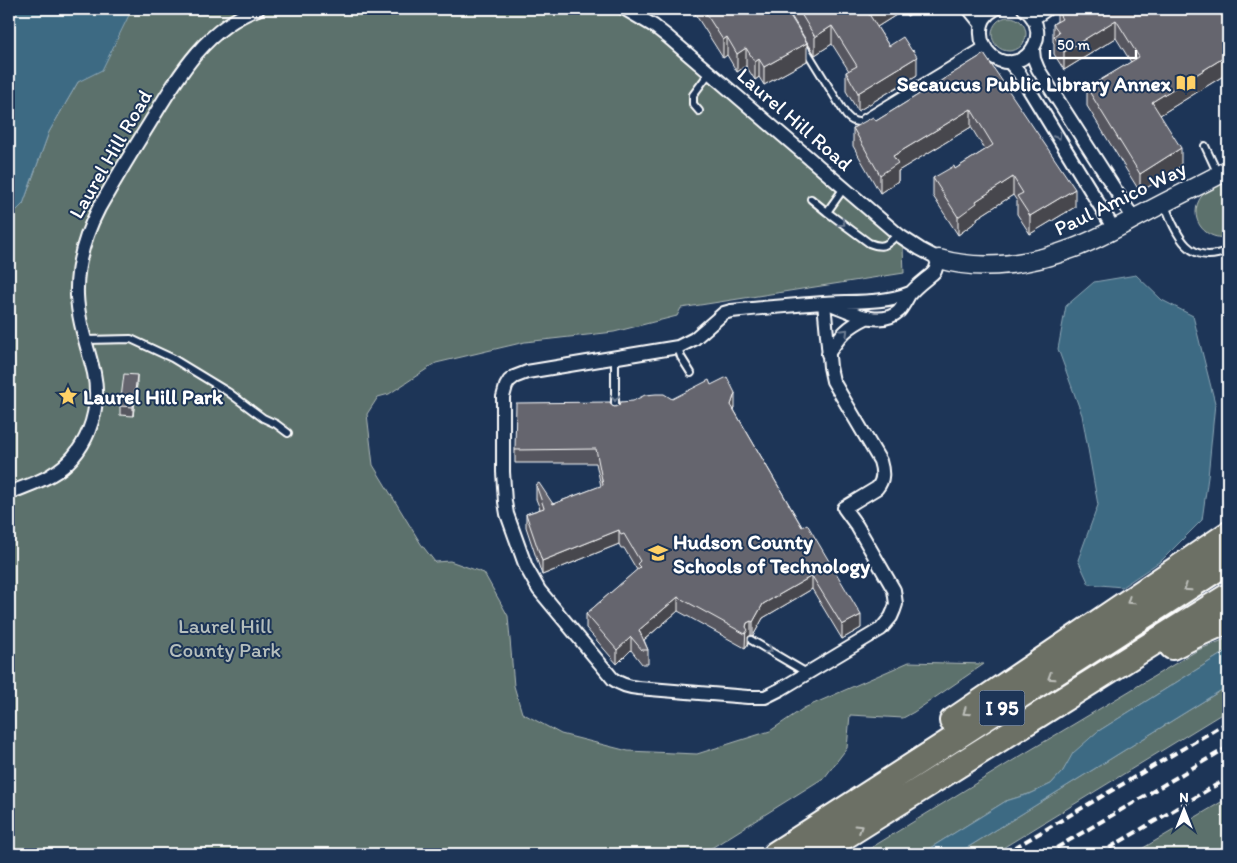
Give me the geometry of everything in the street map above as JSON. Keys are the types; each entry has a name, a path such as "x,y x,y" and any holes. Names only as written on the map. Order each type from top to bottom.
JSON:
{"highway":[{"path":"809,833 875,774 1228,534"},
{"name":"I 95","path":"775,854 1228,562"},
{"name":"I 95","path":"818,854 1228,596"},
{"path":"1031,720 1107,688 1164,651 1228,622"}],"street":[{"name":"Laurel Hill Road","path":"9,492 52,475 77,452 89,432 96,400 94,376 77,303 77,276 80,257 96,213 169,91 194,56 206,42 227,25 240,16 258,9"},
{"name":"Laurel Hill Road","path":"625,9 654,26 710,72 898,234 920,249 940,259"},
{"path":"969,9 982,25"},
{"path":"995,9 987,15 982,25 981,37 985,48 993,57 1010,62 1023,58 1033,50"},
{"path":"1047,9 1029,13 1036,23 1038,33 1033,50 1034,59 1134,219"},
{"path":"865,121 985,48"},
{"path":"1010,62 1019,73 1114,229"},
{"name":"Paul Amico Way","path":"940,259 972,266 1006,264 1024,262 1076,248 1224,173"},
{"path":"824,302 831,374 836,388 882,466 882,478 877,488 844,508 857,526 894,590 896,604 891,617 881,629 765,697 756,698 624,686 613,679 547,600 526,567 511,528 505,502 503,472 503,405 506,386 509,381 527,372 678,347 694,339 724,313 824,302 902,297 910,293 935,271 940,259"},
{"path":"824,302 868,317 884,317 896,313 910,293"},
{"path":"828,354 846,330 868,317"},
{"path":"857,526 860,499"}],"lane":[{"path":"801,42 846,116 857,122 865,121"},
{"path":"699,111 693,104 692,95 710,72"},
{"path":"1205,146 1224,173"},
{"path":"827,212 844,188"},
{"path":"811,199 875,246 888,244 898,234"},
{"path":"1164,203 1178,234 1194,252 1207,255 1219,254 1228,250"},
{"path":"85,340 124,338 139,342 172,358 228,392 263,418 288,432"},
{"path":"678,347 691,374"},
{"path":"615,357 615,416"},
{"path":"751,640 807,673"}],"green space":[{"name":"Laurel Hill County Park","path":"130,9 637,9 903,248 904,273 681,308 677,316 614,332 525,342 436,363 389,394 378,397 367,414 373,465 421,544 435,562 450,561 484,573 508,616 514,686 522,713 561,734 628,751 697,754 770,731 804,708 909,662 984,664 903,718 850,715 847,748 825,777 702,854 9,854 9,218 23,204 49,132 78,82"},
{"path":"1009,17 1021,22 1026,34 1021,46 1009,51 997,46 992,34 997,22"},
{"path":"1228,181 1228,237 1216,237 1206,232 1199,224 1196,208 1204,194"},
{"path":"1228,638 1228,650 1097,732 1074,753 1063,771 1051,784 1032,793 1006,801 922,854 861,854 1198,650"},
{"path":"1228,686 1228,710 993,854 957,854"},
{"path":"1228,798 1228,854 1133,854"}],"water":[{"path":"9,9 132,9 102,70 78,82 49,132 23,204 9,218"},
{"path":"1136,275 1162,300 1193,316 1215,403 1202,520 1162,560 1122,587 1089,584 1078,560 1098,505 1082,415 1058,349 1066,306 1094,282"},
{"path":"1228,650 1228,686 957,854 922,854 1006,801 1032,793 1051,784 1063,771 1073,753 1097,732"}],"building":[{"path":"703,9 786,9 807,43 764,67 759,59 755,62 746,48 737,54 727,37 723,40"},
{"path":"798,9 878,9 869,14 889,46 903,37 917,57 858,93 846,72 857,66 832,26 815,37"},
{"path":"1061,9 1228,9 1228,55 1152,102 1181,148 1140,174 1087,88 1139,57 1116,20 1064,52 1054,36 1059,32 1053,24 1062,19 1057,11"},
{"path":"984,54 1075,189 1030,216 1017,196 1023,193 1013,177 976,201 977,203 958,217 933,178 954,166 955,169 993,145 971,109 893,156 898,163 880,175 853,128 873,117 876,121"},
{"path":"124,374 137,375 133,407 120,406"},
{"path":"727,377 735,393 731,405 802,527 807,524 861,615 842,625 812,576 763,604 753,622 747,623 746,627 748,630 745,634 678,597 639,630 648,650 642,650 631,637 617,650 586,614 640,567 637,564 640,561 624,534 621,535 619,530 542,561 526,514 544,508 536,485 539,483 553,504 603,485 596,449 515,450 516,403 610,402 615,407 620,402 633,401 645,395 664,394 672,399 709,380 711,385"}],"railway":[{"path":"1004,854 1228,722"},
{"path":"1046,854 1228,747"},
{"path":"1099,854 1228,778"}],"place":[{"name":"Secaucus Public Library Annex","path":"1186,83"},
{"name":"Laurel Hill Park","path":"68,396"},
{"name":"Hudson County Schools of Technology","path":"658,553"}]}
